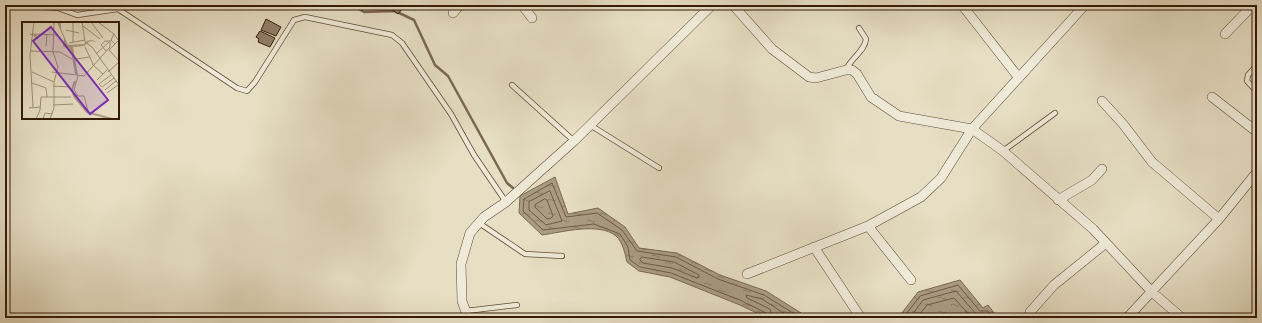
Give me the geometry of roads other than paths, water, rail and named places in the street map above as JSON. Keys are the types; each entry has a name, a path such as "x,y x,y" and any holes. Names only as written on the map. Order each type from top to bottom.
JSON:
{"street":[{"path":"453,13 460,5"},
{"path":"522,5 532,18"},
{"path":"467,314 462,301 461,264 470,233 479,223 506,202 574,141 712,5"},
{"path":"733,5 772,48 809,77 816,78 846,70 852,70 857,74 871,97 899,116 972,128 1003,151 1093,229 1152,292 1182,318"},
{"path":"962,5 1019,78"},
{"path":"748,274 814,246 868,226 921,197 941,178 972,128 1085,5"},
{"path":"1226,34 1253,5"},
{"path":"1212,97 1257,132"},
{"path":"1102,101 1123,124 1152,162 1219,219"},
{"path":"1058,200 1092,180 1102,169"},
{"path":"1127,318 1219,219 1257,172"},
{"path":"868,226 911,280"},
{"path":"1030,312 1054,285 1106,243"},
{"path":"814,246 859,315"}],"lane":[{"path":"44,7 58,8 78,14 118,9 237,88 247,91 255,82 294,20 305,17 392,36 402,43 451,114 474,155 506,202"},
{"path":"846,70 850,61 866,44 866,39 859,28"},
{"path":"1257,65 1248,75 1247,81 1257,92"},
{"path":"512,85 574,141"},
{"path":"1003,151 1055,113"},
{"path":"590,125 659,168"},
{"path":"479,223 525,254 562,256"},
{"path":"467,314 517,304"}],"water":[{"path":"555,177 568,214 598,208 625,227 639,248 677,253 720,275 766,291 809,318 767,318 740,305 670,277 639,271 627,262 620,241 616,236 609,232 580,229 542,235 519,213 520,196"},
{"path":"960,280 983,308 988,305 998,318 898,318 918,292"}],"waterway":[{"path":"352,5 364,12 395,11 414,20 435,65 448,76 507,183 513,188"}]}
